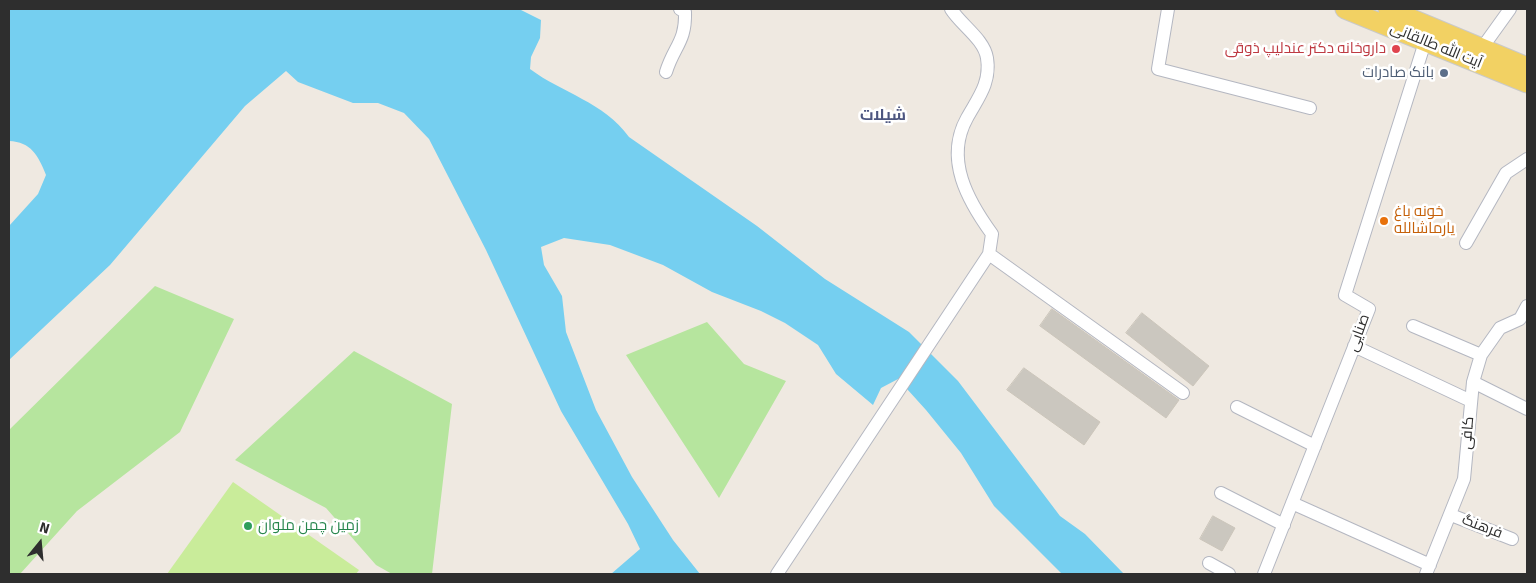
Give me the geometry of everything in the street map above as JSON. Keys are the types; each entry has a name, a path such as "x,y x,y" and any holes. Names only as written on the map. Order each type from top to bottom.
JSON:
{"main road":[{"name":"آیت الله طالقانی","path":"1345,9 1482,48 1527,66"},
{"name":"آیت الله طالقانی","path":"1388,9 1412,13 1428,34 1527,83"}],"street":[{"path":"666,72 671,54 681,42 685,26 685,12 680,9"},
{"path":"777,574 936,337 989,254 992,234 975,211 964,190 958,143 968,116 982,96 988,73 987,56 975,37 952,9"},
{"path":"1168,9 1158,69 1310,108"},
{"path":"1482,48 1509,9"},
{"name":"صنایی","path":"1264,574 1369,309 1345,295 1428,34"},
{"path":"1466,243 1506,173 1527,159"},
{"path":"989,254 1182,393"},
{"name":"کافی","path":"1428,570 1452,516 1464,479 1473,382 1481,355 1500,328 1520,319 1527,306"},
{"path":"1413,326 1481,355"},
{"path":"1354,346 1471,401"},
{"path":"1473,382 1527,409"},
{"path":"1237,407 1315,446"},
{"path":"1221,493 1284,525"},
{"path":"1292,503 1428,570"},
{"name":"فرهنگ","path":"1452,516 1512,539"},
{"path":"1209,563 1229,574"}],"green space":[{"path":"155,286 234,319 180,432 77,511 20,574 9,574 9,430"},
{"path":"707,322 744,364 786,381 719,498 626,355"},
{"path":"354,351 452,404 432,574 392,574 376,565 326,508 235,460"},
{"name":"زمین چمن ملوان","path":"233,482 359,570 356,574 167,574"}],"water":[{"path":"9,9 521,10 541,20 540,38 531,57 530,69 595,106 619,125 629,137 757,226 825,279 909,332 958,381 1060,516 1085,534 1124,574 1062,574 994,506 961,453 898,379 881,388 873,405 836,374 818,345 785,323 761,311 712,292 663,265 610,245 564,238 541,247 544,265 562,296 566,332 596,410 632,477 673,540 700,574 611,574 640,549 628,524 561,411 486,250 429,139 404,113 378,103 353,103 298,82 286,71 245,106 110,265 9,360 9,226 38,194 46,175 33,151 23,144 9,141"}],"building":[{"path":"1052,309 1179,400 1166,418 1040,326"},
{"path":"1142,313 1209,366 1193,386 1126,333"},
{"path":"1024,368 1100,422 1084,445 1007,390"},
{"path":"1213,516 1235,528 1222,551 1200,539"}],"place":[{"name":"داروخانه دکتر عندلیپ ذوقی","path":"1396,49"},
{"name":"بانک صادرات","path":"1444,73"},
{"name":"خونه باغ یارماشالله","path":"1384,221"},
{"name":"زمین چمن ملوان","path":"248,526"}],"district":[{"name":"شیلات","path":"883,116"}]}
